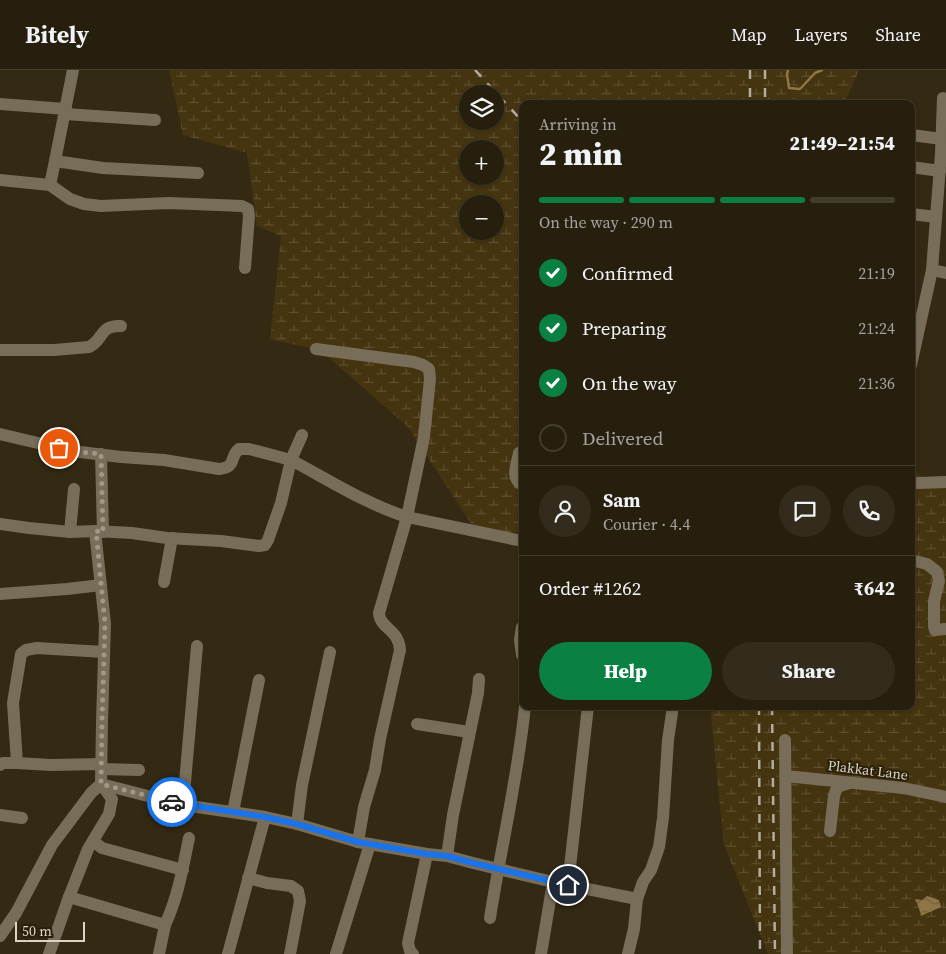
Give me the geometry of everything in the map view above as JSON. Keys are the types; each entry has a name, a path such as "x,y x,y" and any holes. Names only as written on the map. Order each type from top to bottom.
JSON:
{"street":[{"path":"50,185 73,70"},
{"path":"915,347 932,270 940,171 943,98"},
{"path":"0,104 155,120"},
{"path":"915,135 942,139"},
{"path":"56,161 103,168 198,173"},
{"path":"915,168 940,171"},
{"path":"0,180 50,185 70,199 84,204 100,206 169,203 242,206 248,209 249,216 244,268"},
{"path":"915,214 936,217"},
{"path":"932,270 946,273"},
{"path":"0,350 54,350 89,347 108,327 113,325 121,326"},
{"path":"316,349 414,362 428,369 430,378 424,437 420,456 406,517 379,613 379,618 383,624 391,629 400,643 400,650 375,770 364,807 364,843 336,954"},
{"path":"0,434 72,451 164,460 220,469 231,465 235,452 239,449 249,449 291,460 390,512 519,540"},
{"path":"0,524 70,532 132,533 259,546 265,545 282,503 291,460 302,435"},
{"path":"519,453 515,472 516,479 519,483"},
{"path":"49,954 88,849 109,814 112,798 101,784 105,624 99,531 101,454"},
{"path":"918,483 946,482"},
{"path":"70,532 74,489"},
{"path":"164,582 172,538"},
{"path":"915,561 926,564 937,572 939,581 934,601 934,626 936,630 946,629"},
{"path":"0,594 101,585"},
{"path":"183,804 198,646"},
{"path":"16,763 13,703 22,654 26,650 36,648 104,652"},
{"path":"297,824 302,786 330,652"},
{"path":"233,812 259,680"},
{"path":"447,856 479,680"},
{"path":"490,918 524,710"},
{"path":"568,885 588,710"},
{"path":"628,954 634,929 637,899 643,882 651,870 659,847 672,710"},
{"path":"417,724 469,732"},
{"path":"785,740 787,954"},
{"path":"0,765 3,763 16,763 140,770"},
{"name":"Plakkat Lane","path":"786,776 903,788 946,797"},
{"path":"830,831 834,796 837,787 849,782"},
{"path":"101,784 183,804 297,824 364,843 447,856 553,882 637,899"},
{"path":"0,936 16,913 52,845 91,793 101,784"},
{"path":"0,815 22,818"},
{"path":"228,954 265,817"},
{"path":"159,954 165,925 174,903 183,870 189,838"},
{"path":"92,841 102,848 183,870"},
{"path":"414,954 410,951 408,943 427,854"},
{"path":"248,878 291,886 298,891 300,901 290,954"},
{"path":"541,954 553,882"},
{"path":"69,897 165,925"}],"green space":[{"path":"169,70 859,70 846,100 519,100 519,532 482,540 407,426 321,351 270,339 281,236 257,226 247,153 183,135"},
{"path":"915,471 925,480 946,477 946,954 768,954 724,845 710,710 915,710"}],"water":[{"path":"927,896 939,900 941,907 921,916 915,899 922,900"}],"waterway":[{"path":"788,70 789,88 800,89 815,73 822,70"}],"railway":[{"path":"475,70 519,118"},
{"path":"750,70 750,100"},
{"path":"765,70 765,100"},
{"path":"759,710 760,954"},
{"path":"772,710 775,954"}],"way so far":[{"path":"59,448 101,454 103,532 96,531 105,624 101,784 172,802"}],"route":[{"path":"172,802 265,817 297,824 358,842 447,856 568,885"}]}
